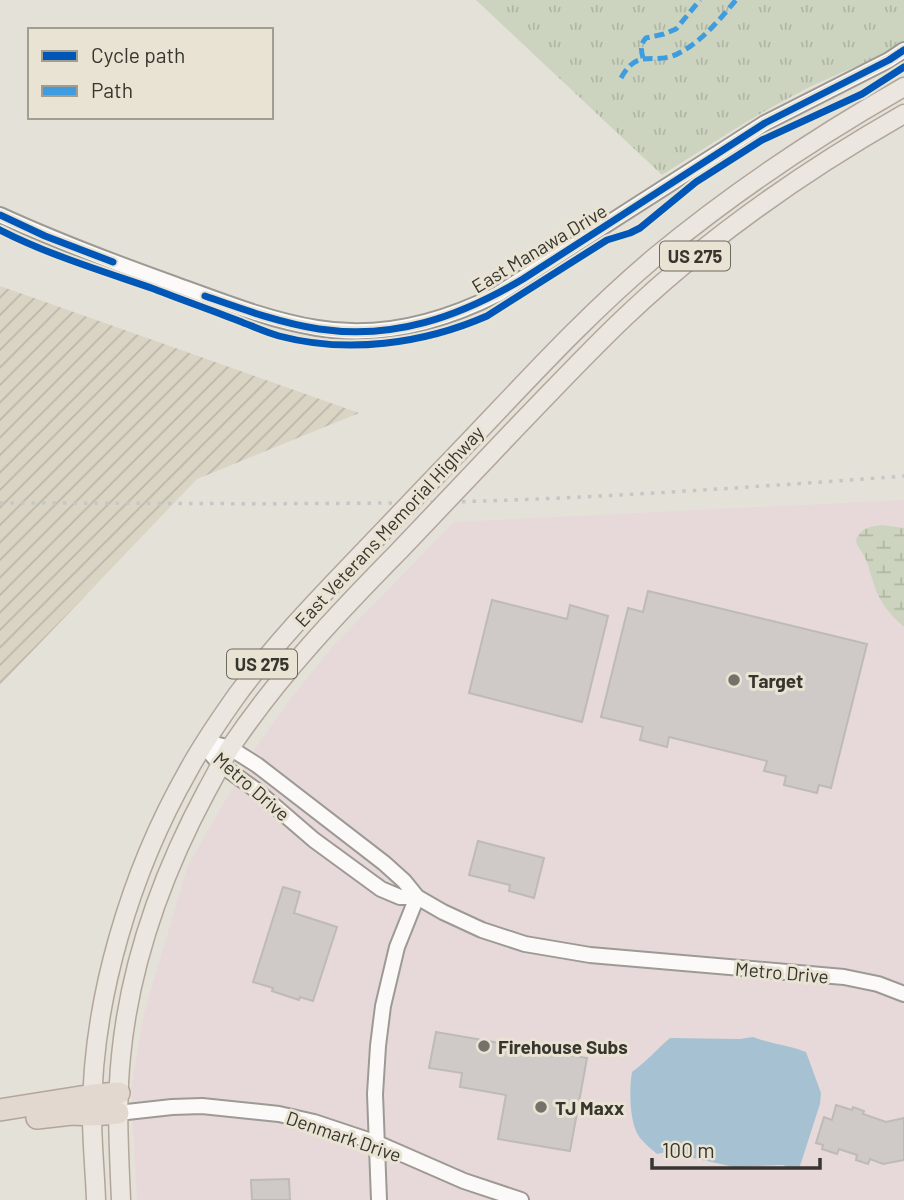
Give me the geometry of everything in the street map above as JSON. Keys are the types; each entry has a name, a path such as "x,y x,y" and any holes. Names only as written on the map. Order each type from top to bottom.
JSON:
{"highway":[{"path":"0,1111 119,1103"},
{"path":"0,1123 72,1114 93,1105"}],"main road":[{"name":"East Veterans Memorial Highway","path":"96,1200 93,1105 97,1045 105,992 129,903 159,827 189,768 238,694 324,592 558,346 653,259 762,175 816,139 904,88"},
{"name":"East Veterans Memorial Highway","path":"121,1200 121,1056 127,1009 142,951 167,874 198,807 225,757 281,678 513,431 625,317 726,231 825,162 904,114"}],"street":[{"name":"East Manawa Drive","path":"0,215 103,258 270,317 319,329 343,331 418,324 456,314 498,294 765,123 904,50"},
{"name":"Metro Drive","path":"206,742 212,755 257,765 384,863 417,897 482,930 525,944 590,955 844,977 878,984 904,994"},
{"name":"Metro Drive","path":"225,757 256,790 314,840 381,889 400,897 417,897"},
{"path":"379,1200 375,1094 383,1006 397,947 417,897"},
{"name":"Denmark Drive","path":"119,1103 259,1111 313,1122 377,1143 464,1181 521,1200"}],"shaded area":[{"path":"0,286 359,413 197,479 0,685"},
{"path":"904,500 904,1200 137,1200 131,1088 144,1013 188,865 256,747 291,698 333,646 454,522"}],"green space":[{"path":"476,0 904,0 904,41 879,56 784,101 662,175"},
{"path":"883,525 904,528 904,627 881,600 856,540 866,528"}],"water":[{"path":"753,1037 806,1052 821,1093 800,1166 734,1167 666,1152 657,1154 640,1138 632,1115 632,1072 670,1038"}],"building":[{"name":"Target","path":"648,591 867,644 831,788 819,785 817,793 784,785 786,776 764,771 767,761 669,737 667,747 640,740 643,727 601,717 628,608 643,612"},
{"path":"492,600 567,619 570,605 608,616 582,722 469,693"},
{"path":"478,841 544,858 534,898 509,891 510,885 469,875"},
{"path":"283,887 300,892 294,913 337,927 313,1001 300,997 299,1000 253,982"},
{"name":"TJ Maxx","path":"436,1032 587,1058 570,1151 498,1139 506,1095 460,1087 462,1073 429,1068"},
{"path":"836,1105 852,1110 853,1107 864,1111 863,1114 886,1122 904,1118 904,1160 883,1164 870,1159 868,1164 856,1160 857,1155 839,1149 837,1154 822,1149 823,1145 816,1143 824,1117 832,1120"},
{"path":"289,1179 290,1200 252,1200 251,1180"}],"railway":[{"path":"0,503 450,502 621,495 904,476"}],"marked path":[{"path":"643,58 642,48 646,38 676,29 700,0"},
{"path":"621,78 634,62 671,56 689,47 711,29 736,0"}],"cycle path":[{"path":"205,296 290,323 347,332 400,328 450,314 499,293 523,279 765,123 904,50"},
{"path":"0,230 57,255 279,336 358,345 411,339 462,326 487,316 607,240 640,228 696,182 762,140 862,94 904,67"},
{"path":"0,215 45,236 113,262"}],"place":[{"name":"Target","path":"734,680"},
{"name":"Firehouse Subs","path":"484,1046"},
{"name":"TJ Maxx","path":"541,1107"}]}
